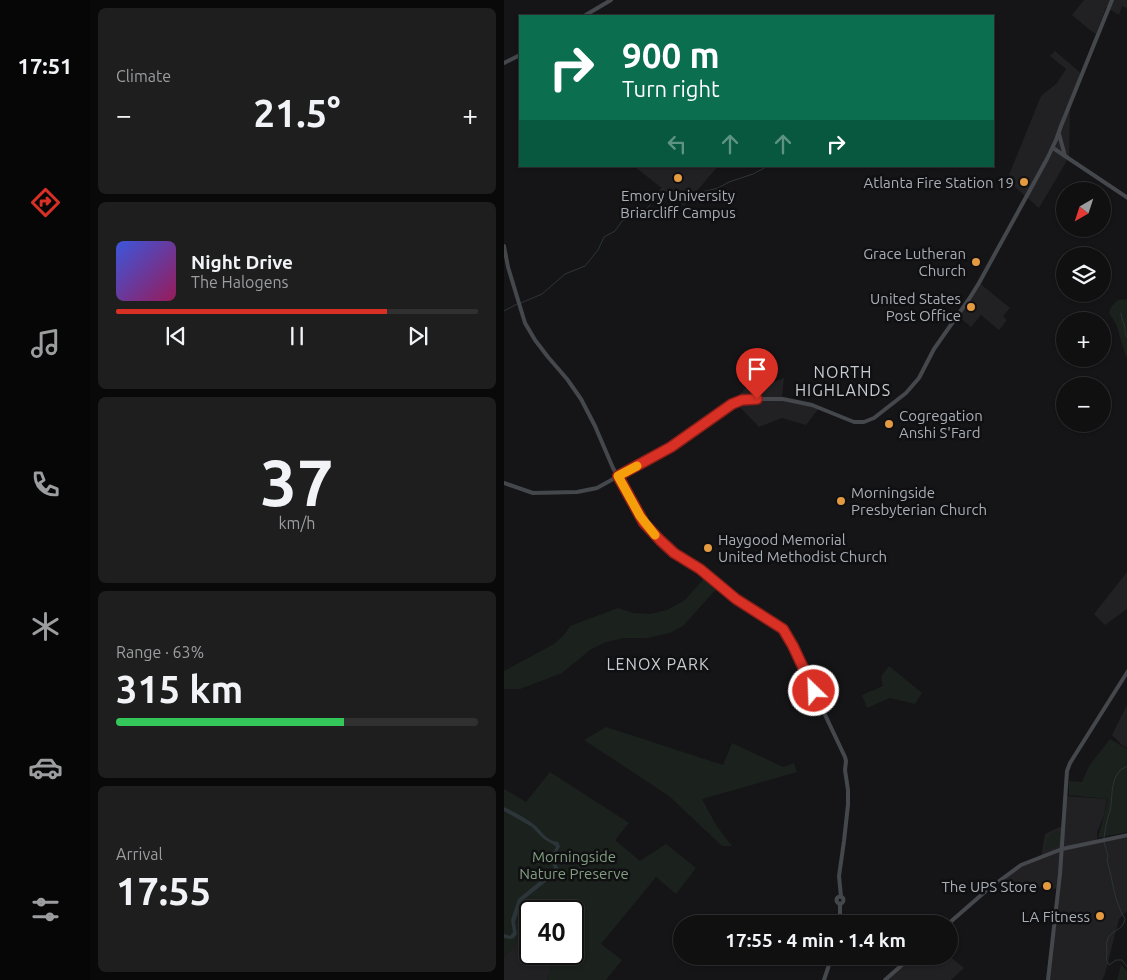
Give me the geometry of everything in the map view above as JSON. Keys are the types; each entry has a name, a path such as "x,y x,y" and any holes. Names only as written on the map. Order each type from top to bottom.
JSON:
{"street":[{"path":"586,15 611,0"},
{"path":"504,483 533,493 577,492 597,488 659,454 732,404 742,400 773,398 793,400 812,405 854,422 864,422 875,418 906,393 920,378 934,349 979,284 1053,148 1112,0"},
{"path":"504,63 519,56"},
{"path":"1059,134 1065,156"},
{"path":"1053,148 1127,198"},
{"path":"504,246 508,267 525,323 535,340 581,399 609,460 644,523 674,553 700,569 736,599 783,629 793,646 846,762 848,805 839,876 841,897 844,901 840,904 840,915"},
{"path":"611,480 621,483"},
{"path":"1048,980 1062,849 1066,774 1068,767 1127,671"},
{"path":"958,915 1014,870 1030,861 1062,849 1127,835"},
{"path":"824,980 829,965"},
{"path":"885,980 902,965"}],"shaded area":[{"path":"1084,0 1127,0 1127,7 1122,6 1119,15 1106,7 1096,34 1072,15"},
{"path":"1055,51 1082,74 1070,106 1069,157 1039,208 1007,180 1041,96 1057,83 1066,69 1050,56"},
{"name":"Emory University Briarcliff Campus","path":"635,167 717,167 684,206"},
{"path":"978,282 1010,308 1003,316 1007,320 999,330 981,315 971,327 957,315"},
{"path":"760,374 771,383 784,378 782,398 819,408 806,425 782,418 759,427 736,403 738,396"},
{"path":"1127,572 1127,609 1105,625 1094,614"},
{"path":"1127,705 1128,748 1112,735"},
{"path":"1064,796 1107,799 1104,815 1097,832 1097,841 1127,835 1128,910 1119,919 1102,980 1048,980 1058,889 997,882 1020,866 1041,857 1045,834 1064,825"},
{"path":"504,807 529,821 547,837 558,842 560,846 555,857 558,872 523,900 519,900 519,910 515,922 517,934 514,938 510,939 504,938 504,934 510,936 513,932 511,920 518,899 553,872 554,868 551,857 556,847 544,839 532,827 504,811"},
{"path":"519,940 519,965 552,965 547,980 504,980 504,957"},
{"path":"958,963 964,968 951,980 886,980 902,965 958,965"}],"green space":[{"path":"1128,299 1127,360 1116,324 1109,312 1111,307 1118,300"},
{"path":"707,575 720,585 683,626 670,633 647,638 624,638 606,642 590,650 562,673 520,689 504,689 504,671 554,644 570,626 618,608 633,613 650,614 667,610 685,600"},
{"path":"889,666 922,693 915,704 890,698 867,708 862,695 883,686 881,677"},
{"path":"606,727 723,765 732,743 783,767 794,763 797,772 702,799 716,825 732,846 722,846 669,796 584,740"},
{"path":"1110,739 1127,749 1127,832 1098,838 1108,799 1069,795 1069,781 1082,782 1089,766"},
{"name":"Morningside Nature Preserve","path":"550,772 629,823 615,840 640,861 666,844 696,868 676,894 656,877 601,944 622,960 606,980 547,980 552,965 584,965 584,900 519,900 519,941 504,957 504,789 526,802"},
{"path":"1058,831 1060,832 1058,846 1046,850 1048,837"},
{"path":"1121,965 1127,971 1127,980 1117,980"}],"waterway":[{"path":"653,202 654,196 662,189 681,195 706,191 718,188 766,167"},
{"path":"633,216 643,213 650,205"},
{"path":"521,303 542,294 565,274 585,266 598,250 604,237 615,231 622,221 630,218"},
{"path":"504,311 517,304"},
{"path":"1121,313 1125,334 1128,339"},
{"path":"1104,838 1115,777 1120,770 1128,766"},
{"path":"1104,842 1116,898 1125,919 1122,926 1109,937 1107,959 1109,965 1116,960 1122,960 1128,968"}],"slow traffic":[{"path":"637,466 618,476 644,523 655,535"}],"place":[{"name":"Emory University Briarcliff Campus","path":"678,178"},
{"name":"Atlanta Fire Station 19","path":"1024,182"},
{"name":"Grace Lutheran Church","path":"976,262"},
{"name":"United States Post Office","path":"971,307"},
{"name":"Cogregation Anshi S'Fard","path":"889,424"},
{"name":"Morningside Presbyterian Church","path":"841,501"},
{"name":"Haygood Memorial United Methodist Church","path":"708,548"},
{"name":"The UPS Store","path":"1047,886"},
{"name":"LA Fitness","path":"1100,916"}],"district":[{"name":"NORTH HIGHLANDS","path":"843,381"},
{"name":"LENOX PARK","path":"658,664"}],"route":[{"path":"757,399 735,402 671,447 618,476 644,523 674,553 694,564 736,599 783,629 814,691"}]}
